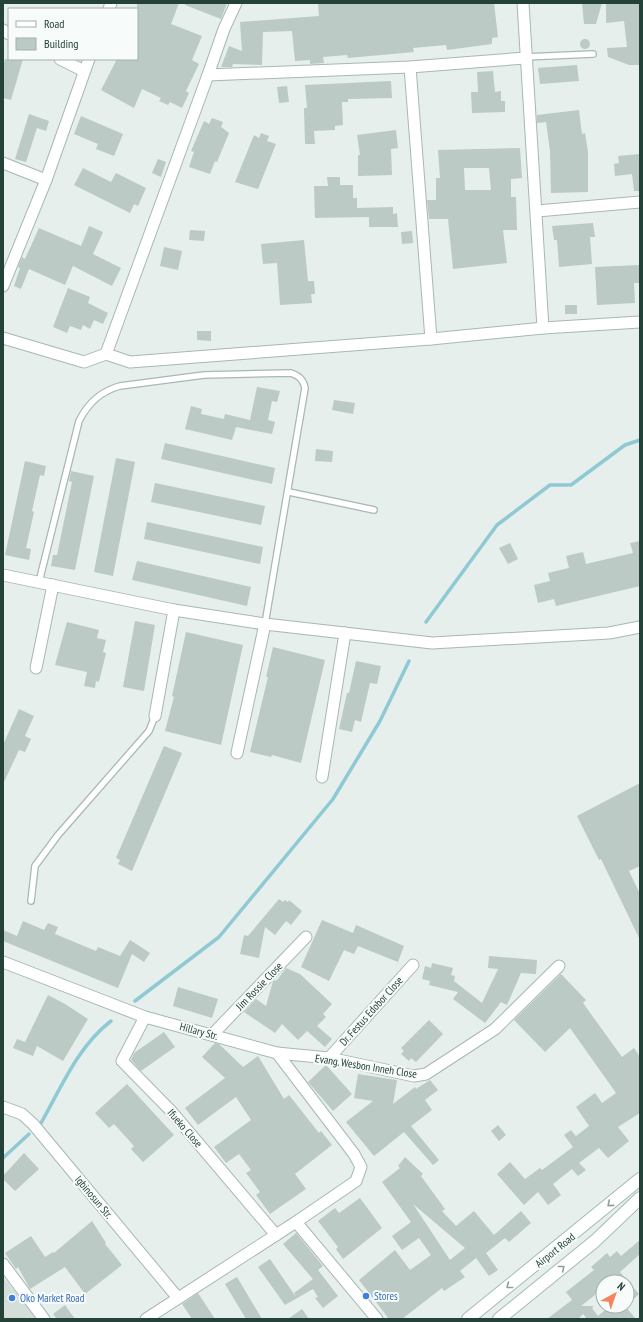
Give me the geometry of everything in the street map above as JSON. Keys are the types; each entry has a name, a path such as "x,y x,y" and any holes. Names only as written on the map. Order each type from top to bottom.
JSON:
{"main road":[{"name":"Airport Road","path":"468,1319 640,1179"},
{"name":"Airport Road","path":"499,1319 595,1241 640,1198"}],"street":[{"path":"106,354 224,29 236,3"},
{"path":"522,3 544,328"},
{"path":"208,75 410,67 525,58"},
{"path":"62,60 84,71"},
{"path":"3,286 46,180 89,60"},
{"path":"410,67 431,339"},
{"path":"3,163 46,180"},
{"path":"537,211 640,202"},
{"path":"3,338 84,362 106,354 130,362 431,339 544,328 640,322"},
{"path":"3,575 174,610 265,624 432,643 609,633 640,627"},
{"path":"36,668 53,585"},
{"path":"155,716 174,610"},
{"path":"237,753 265,624"},
{"path":"322,777 345,633"},
{"name":"Jim Rossie Close","path":"212,1035 306,938"},
{"name":"Hillary Str.","path":"3,962 145,1017 278,1054"},
{"name":"Dr. Festus Edobor Close","path":"329,1058 413,965"},
{"name":"Evang. Wesbon Inneh Close","path":"278,1054 329,1058 414,1076 426,1074 495,1029 559,966"},
{"name":"Ifueko Close","path":"145,1017 122,1061 171,1112 276,1235"},
{"path":"146,1319 296,1222 356,1181 361,1167 354,1154 278,1054"},
{"name":"Igbinosun Str.","path":"3,1107 22,1114 33,1124 178,1298"},
{"path":"296,1222 377,1319"},
{"path":"3,1264 44,1319"}],"lane":[{"path":"525,58 593,54"},
{"path":"39,582 79,420 90,403 109,388 120,386 204,375 291,374 299,376 303,381 305,388 289,492 265,624"},
{"path":"289,492 374,510"},
{"path":"31,901 35,866 58,835 150,731 155,716"}],"shaded area":[{"name":"Oko Market Road","path":"3,1277 38,1319 3,1319"}],"building":[{"path":"137,3 179,3 171,24 202,36 192,60 199,64 186,91 189,93 182,108 170,102 168,105 159,101 161,98 142,89 134,108 101,90 116,60 138,60"},
{"path":"185,3 227,3 221,19 185,5"},
{"path":"318,3 494,3 498,37 492,38 492,44 447,50 446,45 413,48 414,52 348,58 347,55 323,57 324,63 310,64 310,60 295,61 292,31 263,32 262,65 233,64 232,67 221,67 229,46 242,51 240,22 319,16"},
{"path":"582,3 602,3 596,24 584,24"},
{"path":"606,3 640,3 640,65 629,65 608,57 607,48 627,47 624,21 606,23"},
{"path":"583,39 587,39 589,40 589,48 583,49 580,46 580,42"},
{"path":"5,59 23,60 11,100 3,98 3,66"},
{"path":"577,65 579,81 540,84 538,68"},
{"path":"493,71 495,92 501,91 501,101 505,101 505,112 472,113 471,92 478,92 477,72"},
{"path":"391,81 392,98 348,99 348,102 342,102 343,125 335,126 335,130 314,131 315,144 305,144 304,108 307,108 305,85"},
{"path":"287,86 289,102 279,103 277,87"},
{"path":"579,110 582,134 585,133 588,152 588,192 551,193 550,151 546,122 537,123 537,115"},
{"path":"29,114 49,121 46,131 37,128 26,162 15,159"},
{"path":"81,116 123,134 114,156 96,149 98,144 74,134"},
{"path":"212,118 223,122 221,127 229,133 217,162 215,161 210,174 189,167 194,152 191,151 204,121 209,124"},
{"path":"396,130 398,148 391,149 392,175 358,176 358,155 360,155 357,135"},
{"path":"261,133 269,136 267,141 276,144 258,189 235,182 254,135 259,138"},
{"path":"520,148 522,178 511,179 511,197 516,197 517,230 503,230 507,263 453,269 448,219 429,219 427,200 436,200 436,178 440,178 438,150","holes":["464,168 489,168 491,190 465,190"]},
{"path":"640,154 640,191 634,191 632,174 615,176 614,164 619,163 618,156"},
{"path":"158,159 166,162 161,177 152,173"},
{"path":"83,168 111,182 116,173 146,188 138,206 134,204 130,213 74,185"},
{"path":"327,177 340,177 340,185 353,185 353,198 357,198 357,208 393,207 393,214 397,213 398,227 369,227 369,217 315,218 314,186 328,186"},
{"path":"593,223 595,237 590,237 592,264 559,267 557,240 554,240 552,226"},
{"path":"89,226 103,232 93,254 121,268 112,286 73,266 65,285 29,269 21,289 14,286 22,257 25,259 39,228 81,246"},
{"path":"190,230 205,231 204,241 189,240"},
{"path":"412,231 413,243 402,244 401,232"},
{"path":"304,240 308,281 314,281 315,294 311,294 312,303 280,305 277,263 263,264 261,244"},
{"path":"164,247 182,251 178,270 160,266"},
{"path":"640,265 640,283 634,283 635,303 597,305 595,267"},
{"path":"68,288 90,297 88,303 108,313 103,324 94,320 90,329 83,325 81,330 70,326 67,333 53,327"},
{"path":"565,305 577,305 577,314 565,314"},
{"path":"197,331 211,331 211,341 197,340"},
{"path":"257,387 280,391 277,402 272,401 268,420 275,422 272,434 236,427 232,440 185,429 191,406 202,409 201,414 224,419 225,414 250,420"},
{"path":"334,400 355,403 353,414 332,410"},
{"path":"165,443 275,468 272,484 161,459"},
{"path":"316,449 333,451 332,462 315,461"},
{"path":"116,458 135,462 113,576 94,572"},
{"path":"25,461 46,466 44,476 40,475 32,511 34,512 26,548 31,549 29,560 5,555"},
{"path":"71,471 94,476 75,570 51,566 53,555 57,555 72,482 69,481"},
{"path":"155,483 265,506 261,525 151,502"},
{"path":"147,522 263,547 260,564 144,539"},
{"path":"640,541 640,586 556,606 554,599 538,603 534,585 550,581 548,573 569,568 566,556 583,552 586,564 633,553 630,543"},
{"path":"510,543 518,559 508,564 499,548"},
{"path":"137,561 251,587 247,606 132,580"},
{"path":"135,621 155,625 144,691 123,687"},
{"path":"67,622 99,630 97,638 106,640 103,652 106,653 99,682 96,681 95,688 84,686 87,672 55,665"},
{"path":"186,632 243,645 221,745 165,731 174,697 172,696"},
{"path":"273,647 325,660 301,763 272,755 271,757 250,752 268,677 266,677"},
{"path":"356,661 381,666 377,684 370,683 361,722 355,720 352,732 339,729"},
{"path":"19,709 34,716 25,736 31,739 25,752 19,750 3,784 3,745"},
{"path":"164,746 182,753 132,871 118,864 120,860 116,858"},
{"path":"640,783 640,866 629,871 640,894 640,940 601,859 599,860 577,816"},
{"path":"279,899 283,902 285,900 288,902 289,900 302,911 291,925 286,921 275,935 265,927 259,958 240,954 244,935 248,936"},
{"path":"322,920 353,933 356,925 404,946 398,962 358,946 354,954 344,950 329,981 301,967"},
{"path":"23,921 44,930 48,923 58,927 55,934 96,951 98,947 120,956 130,940 150,953 144,962 132,954 118,988 3,941 3,930 17,936"},
{"path":"489,956 537,960 536,974 521,973 507,1005 501,1002 485,1023 453,999 458,992 429,985 430,981 422,979 425,966 431,968 432,963 453,968 451,975 455,976 454,981 482,1003 498,969 488,968"},
{"path":"286,968 300,974 332,1004 323,1014 326,1017 317,1026 332,1039 325,1047 307,1031 298,1040 282,1024 275,1033 244,1012 256,999 266,1006 273,981 277,980"},
{"path":"561,974 586,1000 583,1003 622,1057 634,1048 640,1057 640,1113 618,1127 629,1141 608,1158 599,1148 579,1163 586,1170 578,1176 572,1169 553,1184 561,1195 548,1205 538,1192 524,1205 497,1174 510,1162 525,1179 540,1168 542,1170 573,1147 564,1135 571,1130 576,1136 589,1126 576,1107 595,1093 602,1103 616,1093 570,1028 545,1052 514,1020"},
{"path":"178,987 218,999 212,1018 173,1006"},
{"path":"48,995 88,1019 63,1061 37,1046 33,1056 13,1048 17,1039 25,1042"},
{"path":"429,1020 443,1034 416,1062 411,1058 409,1061 401,1054 404,1051 401,1048"},
{"path":"164,1032 175,1047 141,1071 131,1060 134,1053"},
{"path":"215,1043 219,1044 243,1067 258,1056 284,1099 289,1095 319,1133 321,1131 332,1145 295,1174 306,1189 270,1214 256,1195 260,1192 246,1173 251,1170 239,1154 226,1163 214,1147 251,1120 236,1097 198,1125 185,1108 225,1078 202,1057"},
{"path":"326,1065 352,1094 333,1111 308,1082"},
{"path":"358,1074 397,1080 393,1104 415,1087 416,1089 430,1080 438,1090 425,1100 432,1110 411,1126 439,1160 433,1165 404,1132 374,1156 346,1122 373,1101 354,1098"},
{"path":"127,1084 174,1135 143,1162 131,1149 134,1146 114,1124 109,1128 95,1113"},
{"path":"498,1125 506,1135 499,1141 491,1131"},
{"path":"24,1153 39,1169 15,1191 3,1179 3,1176"},
{"path":"405,1157 423,1174 421,1176 445,1209 442,1211 456,1226 474,1211 494,1235 521,1211 531,1223 509,1242 505,1238 486,1253 498,1270 489,1276 476,1258 460,1271 465,1277 444,1291 442,1288 402,1319 389,1319 359,1280 395,1250 410,1270 431,1255 419,1238 402,1250 392,1236 411,1222 382,1182 400,1168 398,1166","holes":["413,1204 465,1248 450,1260"]},
{"path":"360,1198 382,1228 343,1259 336,1249 338,1247 318,1221 335,1208 339,1213"},
{"path":"92,1221 106,1243 105,1244 122,1265 85,1294 65,1267 30,1289 18,1267 16,1269 5,1253 31,1236 45,1257 53,1252 54,1253"},
{"path":"296,1233 323,1266 318,1270 338,1296 323,1308 315,1298 318,1297 313,1289 285,1305 258,1267 270,1259 296,1297 294,1293 313,1279 283,1244"},
{"path":"640,1240 640,1254 620,1272 622,1274 595,1274 595,1295 581,1306 594,1306 592,1308 598,1316 600,1314 632,1314 636,1319 587,1319 583,1314 578,1319 547,1319 572,1300 566,1292 594,1270 591,1267 607,1253 610,1257 617,1251 621,1256"},
{"path":"237,1277 262,1319 246,1319 225,1284"},
{"path":"635,1289 639,1294 635,1298"},
{"path":"198,1293 215,1319 192,1319 182,1304"},
{"path":"65,1305 75,1319 57,1319 53,1314"},
{"path":"302,1309 309,1319 288,1319"}],"waterway":[{"path":"426,622 497,525 550,485 571,485 625,445 640,440"},
{"path":"135,1001 219,937 333,799 380,721 409,661"},
{"path":"41,1123 71,1068 99,1031 111,1021"},
{"path":"3,1158 29,1134"}],"place":[{"name":"Stores","path":"366,1296"},
{"name":"Oko Market Road","path":"12,1298"}]}
